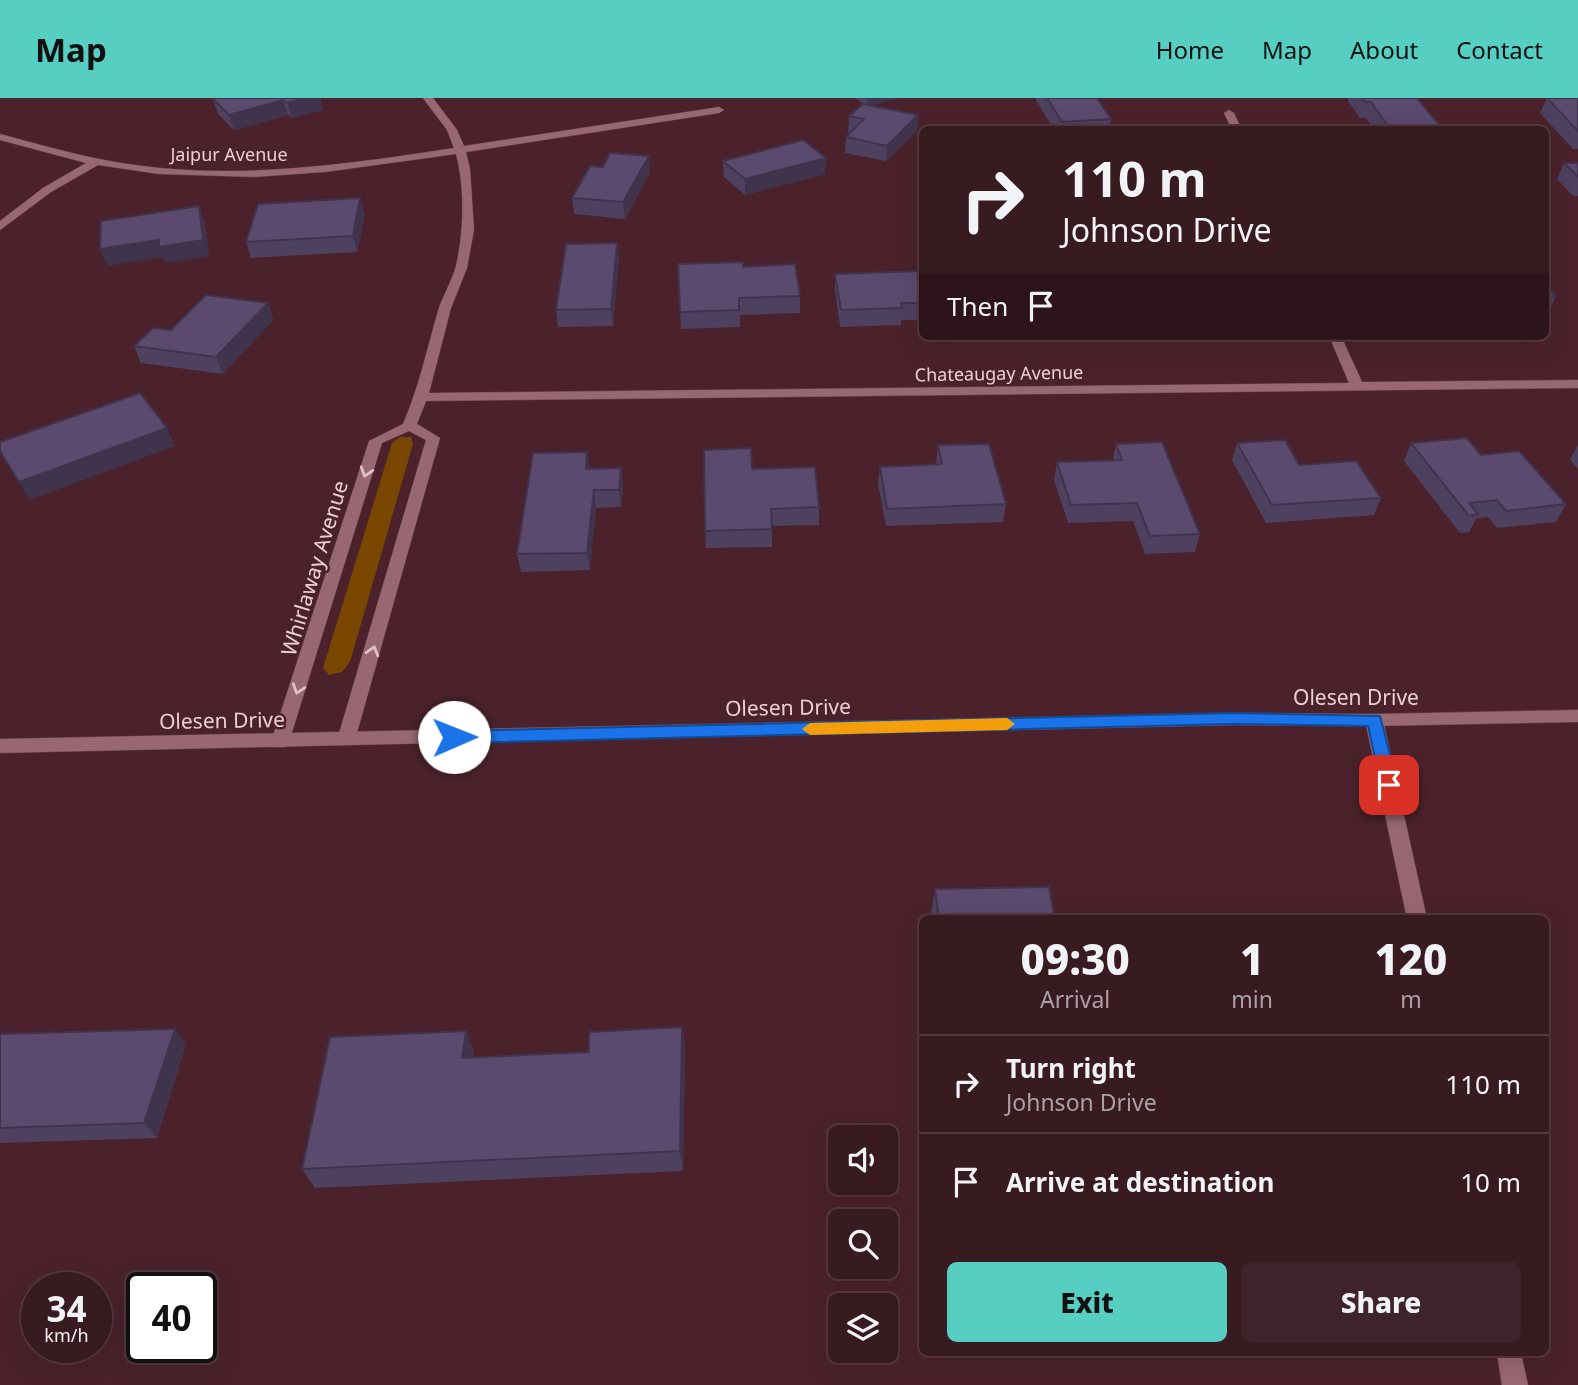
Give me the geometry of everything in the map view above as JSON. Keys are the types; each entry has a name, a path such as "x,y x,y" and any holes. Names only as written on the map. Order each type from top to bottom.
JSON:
{"street":[{"path":"346,740 433,438 409,426 421,397 445,308 461,268 468,230 465,169 460,150 452,130 428,98"},
{"name":"Jaipur Avenue","path":"0,137 95,162 180,173 278,173 401,160 719,110"},
{"path":"1229,113 1235,126"},
{"path":"0,227 47,190 95,162"},
{"path":"1337,340 1357,386"},
{"name":"Chateaugay Avenue","path":"421,397 1578,384"},
{"name":"Whirlaway Avenue","path":"280,742 376,441 409,426"},
{"name":"Olesen Drive","path":"0,746 280,742 1232,719 1374,720 1578,716"},
{"path":"1374,720 1417,915"},
{"path":"1510,1356 1516,1385"}],"shaded area":[{"path":"400,437 411,437 413,444 350,662 342,672 329,675 323,668 392,443"}],"building":[{"path":"306,98 287,103 283,100 229,115 213,99"},
{"path":"1047,98 1097,98 1111,119 1062,122"},
{"path":"1362,98 1417,98 1440,126 1388,126 1371,102 1365,102"},
{"path":"1547,98 1578,98 1578,131"},
{"path":"863,104 918,115 887,146 846,137 864,119 849,116"},
{"path":"803,140 826,158 745,179 723,161"},
{"path":"610,153 649,156 623,202 572,198 590,166 603,167"},
{"path":"1564,163 1578,163 1578,177"},
{"path":"360,198 353,236 246,242 258,204"},
{"path":"199,206 203,240 159,247 159,240 100,249 101,221"},
{"path":"617,243 611,309 556,310 566,244"},
{"path":"743,262 743,267 795,264 800,296 739,298 739,310 680,312 678,264"},
{"path":"919,271 919,303 901,303 902,308 841,310 835,274"},
{"path":"206,295 268,303 216,357 134,346 153,328 171,330"},
{"path":"140,393 167,428 19,482 0,451 0,442"},
{"path":"1467,438 1481,455 1519,451 1566,504 1506,511 1497,500 1469,503 1478,514 1469,516 1411,443"},
{"path":"1285,440 1299,465 1356,461 1381,498 1272,505 1237,443"},
{"path":"1162,442 1200,534 1150,536 1137,503 1071,505 1057,462 1122,460 1116,444"},
{"path":"989,444 1006,504 887,509 880,467 942,464 938,445"},
{"path":"751,448 752,469 815,467 819,507 771,509 772,529 705,531 704,450"},
{"path":"587,452 586,469 621,468 619,490 594,490 587,553 517,554 533,453"},
{"path":"1049,887 1054,915 938,915 935,889"},
{"path":"682,1027 680,1151 302,1169 330,1037 466,1031 462,1058 589,1052 589,1032"},
{"path":"175,1029 144,1123 0,1128 0,1034"}],"slow traffic":[{"path":"810,729 1007,724"}],"route":[{"path":"454,737 1232,719 1374,720 1389,785"}]}
